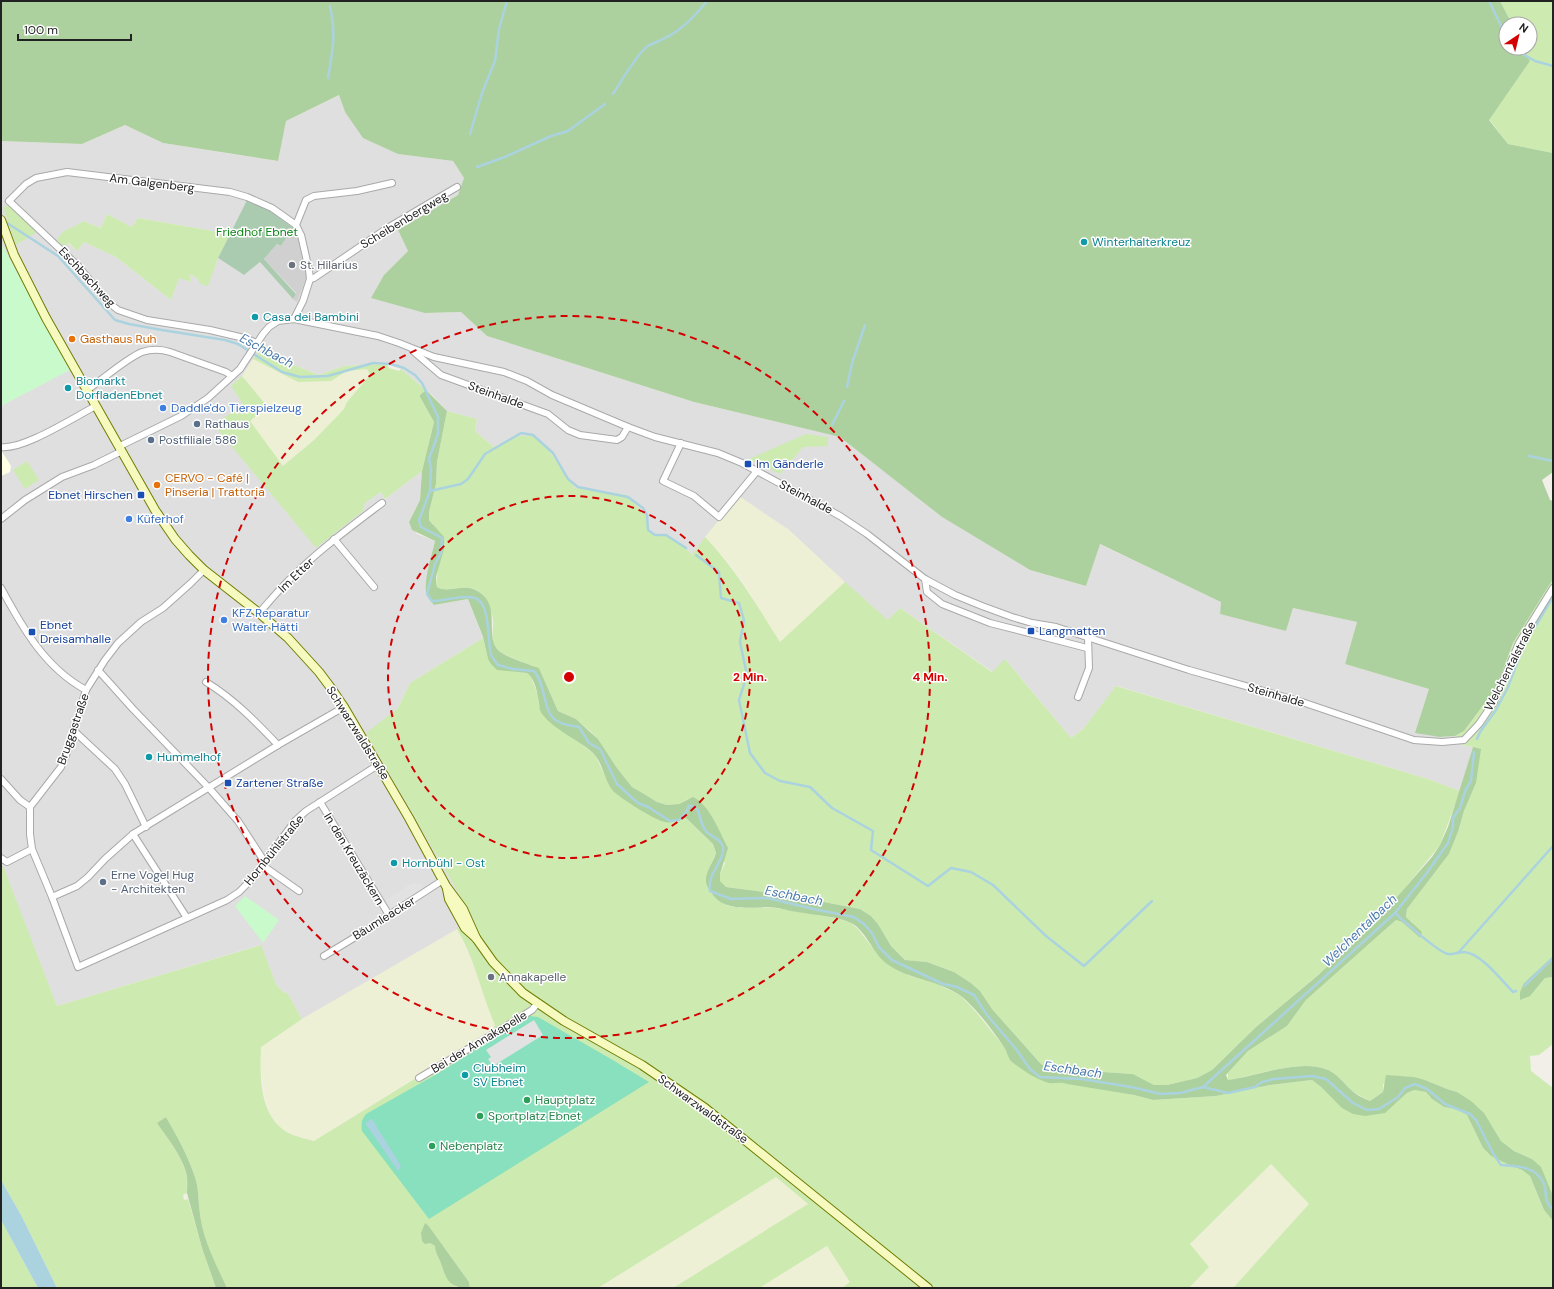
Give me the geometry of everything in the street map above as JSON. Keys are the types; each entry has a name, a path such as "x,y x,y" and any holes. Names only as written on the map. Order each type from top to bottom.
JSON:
{"main road":[{"name":"Schwarzwaldstraße","path":"2,224 20,268 46,318 155,510 175,539 204,570 288,638 319,672 344,707 409,818 445,883 449,899 456,913 465,928 476,938 493,962 513,984 537,1004 637,1062 705,1108 928,1288"}],"street":[{"name":"Am Galgenberg","path":"9,201 26,184 36,178 67,172 230,192 272,208 296,225"},
{"path":"294,319 303,301 310,279 301,235 296,225 306,200 314,196 357,191 392,183"},
{"name":"Scheibenbergweg","path":"310,279 314,278 389,227 457,188"},
{"path":"1,202 9,201"},
{"name":"Eschbachweg","path":"9,201 78,266 108,302 118,310 147,320 210,330 244,338 256,345"},
{"name":"Steinhalde","path":"1,519 25,500 62,476 94,466 121,448 189,411 208,398 240,369 269,327 278,321 294,319 378,336 434,357 504,372 628,427 655,437 718,454 757,471 840,516 867,534 925,579 962,598 1012,617 1032,623 1056,627 1189,670 1302,702 1414,740 1442,742 1464,740"},
{"name":"Steinhalde","path":"409,347 441,375 548,414 568,430 580,436 617,440 622,437 628,427"},
{"path":"88,390 141,352 149,350 170,352 226,372 232,376"},
{"path":"1,447 20,446 96,406"},
{"path":"681,443 663,482 694,496 719,517 757,471"},
{"name":"Im Etter","path":"259,613 287,582 334,539 382,503"},
{"path":"334,539 374,587"},
{"name":"Bruggastraße","path":"30,807 61,767 86,690 98,670 118,643 126,635 141,622 163,608 204,570"},
{"name":"Steinhalde","path":"925,579 927,592 942,604 990,624 1087,648"},
{"path":"1,588 17,616 41,652 72,682 86,690"},
{"name":"Welchentalstraße","path":"1464,740 1479,724 1494,702 1519,643 1553,588"},
{"path":"1078,697 1089,668 1087,648 1088,637"},
{"path":"98,670 238,821 263,863 299,891"},
{"path":"206,682 220,691 256,722 278,745"},
{"path":"1,779 20,800 30,807 30,834 32,849 52,897 77,886 133,834 278,745 344,707"},
{"path":"74,730 115,769 125,784 146,827"},
{"name":"Hornbühlstraße","path":"52,897 78,967 227,900 239,892 252,879 295,821 320,802 378,765"},
{"name":"In den Kreuzäckern","path":"320,802 389,915"},
{"path":"133,834 187,918"},
{"path":"1,858 7,862 32,849"},
{"name":"Bäumleacker","path":"324,956 389,915 445,883"},
{"name":"Bei der Annakapelle","path":"419,1078 532,1010 537,1004"}],"shaded area":[{"path":"339,95 345,112 398,154 453,161 464,178 458,195 398,230 408,251 384,275 425,313 461,312 487,336 694,402 841,437 942,517 1030,570 1086,586 1099,544 1222,602 1220,614 1286,631 1293,608 1357,622 1345,664 1429,689 1440,737 1455,736 1462,745 1473,747 1460,791 1428,779 1117,686 1083,729 1071,738 1006,660 993,672 900,608 888,621 789,530 739,497 692,555 684,546 666,535 657,536 647,531 627,495 575,489 545,445 516,436 494,447 475,431 477,419 447,411 432,395 401,369 387,364 344,366 319,375 281,360 264,344 242,376 231,386 363,511 365,503 381,492 385,499 422,471 420,500 409,522 417,534 435,541 430,562 426,591 434,605 468,599 483,638 410,683 398,708 367,733 475,920 302,1019 288,994 282,991 276,984 260,945 57,1006 1,864 1,406 70,369 1,244 1,141 82,144 125,125 163,143 277,161 286,121","holes":["247,200 266,208 293,228 299,235 297,302 260,262 244,275 218,258 208,285 190,274 191,282 179,277 171,300 116,257 84,242 77,251 68,243 75,227 83,221 101,228 107,214 132,227 138,218 230,234"]},
{"path":"293,228 299,235 308,273 297,302 293,299 296,293 264,259 277,244 281,246"},
{"path":"253,359 298,382 331,381 347,371 367,369 370,375 347,402 344,409 314,440 282,467 250,421 267,406 242,376"},
{"path":"1,450 11,466 10,472 1,476"},
{"path":"739,496 789,530 845,582 780,643 742,581 728,562 705,537"},
{"path":"412,883 421,884 427,891 389,915 381,903"},
{"path":"457,929 465,942 472,960 495,1025 493,1029 314,1141 296,1136 280,1128 271,1116 266,1102 260,1067 261,1047 302,1019"},
{"path":"534,1020 543,1035 493,1066 488,1059 491,1057 486,1050"},
{"path":"1271,1164 1309,1204 1233,1288 1189,1288 1209,1267 1190,1245"},
{"path":"776,1177 809,1204 673,1288 598,1288"},
{"path":"828,1246 851,1283 842,1288 759,1288"}],"green space":[{"path":"1,1 1500,1 1508,16 1498,16 1498,56 1527,56 1530,61 1489,120 1508,144 1553,153 1553,472 1542,480 1550,500 1553,501 1553,579 1513,643 1496,688 1464,731 1455,736 1440,737 1415,733 1429,689 1345,664 1357,622 1293,608 1286,631 1220,614 1221,602 1100,544 1086,586 1030,570 942,517 840,437 694,402 487,336 461,312 425,313 371,298 384,275 408,251 398,230 458,195 464,178 453,161 398,154 363,138 345,112 339,95 286,121 278,161 163,143 125,125 82,144 1,141"},
{"path":"1500,1 1553,1 1553,153 1508,144 1489,119 1530,61 1527,56 1538,56 1538,16 1508,16"},
{"name":"Friedhof Ebnet","path":"247,200 266,208 293,228 281,246 277,244 264,259 296,294 293,299 260,262 244,275 218,258"},
{"path":"9,205 37,232 16,245 3,207"},
{"path":"107,214 132,227 138,218 230,234 218,258 208,286 200,284 198,279 190,274 191,282 179,278 171,300 116,257 84,242 77,251 69,243 64,246 57,241 61,234 83,221 101,228"},
{"path":"1,243 70,370 1,406"},
{"path":"264,344 281,360 319,375 344,366 387,364 389,368 399,371 401,369 426,390 420,395 420,397 434,422 422,471 385,499 381,492 365,503 363,511 316,548 214,425 243,404 231,386 242,376 267,406 250,421 283,466 314,440 344,409 347,402 370,375 367,369 347,371 331,381 298,382 253,359"},
{"path":"426,390 447,411 437,462 436,484 429,512 429,520 444,537 444,549 436,577 437,587 442,589 471,589 478,591 484,596 491,609 492,632 495,646 499,651 506,655 539,668 558,711 576,719 598,739 617,768 632,787 657,802 667,805 679,804 693,797 705,806 728,848 720,874 720,881 726,887 788,895 860,909 871,916 878,924 891,946 905,960 927,962 954,972 971,983 980,991 992,1009 1040,1063 1050,1070 1071,1065 1088,1071 1133,1074 1154,1085 1167,1085 1197,1078 1212,1070 1256,1027 1317,976 1369,929 1432,857 1440,845 1448,827 1473,747 1481,749 1476,783 1464,811 1458,832 1449,854 1407,909 1406,917 1422,932 1420,938 1402,922 1396,920 1306,1000 1287,1026 1248,1051 1226,1075 1228,1080 1292,1067 1317,1067 1334,1073 1354,1092 1370,1101 1383,1092 1386,1075 1414,1077 1457,1092 1471,1101 1484,1113 1501,1141 1514,1151 1532,1159 1541,1167 1553,1196 1553,1221 1544,1210 1530,1176 1522,1170 1491,1156 1483,1148 1467,1115 1455,1109 1444,1107 1432,1099 1426,1092 1414,1090 1407,1093 1385,1113 1365,1116 1353,1114 1342,1108 1312,1080 1270,1085 1216,1096 1153,1100 1134,1095 1062,1083 1049,1083 1040,1080 1011,1061 1004,1047 990,1027 972,1006 961,996 943,986 905,974 887,964 877,954 865,935 855,925 833,917 778,908 741,908 724,904 717,899 706,884 707,874 716,853 713,844 686,818 676,822 660,821 638,809 613,791 593,753 581,743 553,725 542,714 536,687 529,675 527,673 497,670 491,664 488,659 483,637 468,599 434,605 428,597 426,592 426,580 435,541 412,530 409,522 420,500 422,471 434,422 420,397 420,395"},
{"path":"447,411 477,419 475,431 494,447 516,436 532,436 545,445 575,488 627,495 648,518 647,531 657,536 666,535 684,546 692,555 705,537 727,562 780,642 845,582 888,620 900,608 992,672 1005,659 1071,738 1083,729 1116,686 1428,779 1460,791 1440,845 1383,915 1351,947 1256,1027 1212,1070 1197,1078 1167,1085 1154,1085 1133,1074 1088,1071 1071,1065 1050,1070 1040,1063 992,1009 980,991 971,983 954,972 927,962 905,960 891,946 878,924 871,916 860,909 788,895 726,887 720,882 720,874 725,863 688,799 679,804 667,805 657,802 632,787 617,768 598,739 576,719 558,711 539,668 507,655 496,648 493,640 492,616 484,596 478,591 472,589 442,589 437,587 436,583 439,563 433,524 429,520 429,512 436,484 437,462"},
{"path":"806,434 828,437 828,446 803,447 780,474 749,459"},
{"path":"27,461 39,480 25,489 13,470"},
{"path":"1553,579 1553,956 1524,983 1535,990 1545,978 1553,977 1553,1044 1539,1055 1530,1056 1531,1071 1553,1088 1553,1196 1532,1159 1514,1151 1501,1141 1493,1128 1457,1092 1425,1080 1383,1084 1383,1092 1370,1101 1356,1094 1331,1071 1317,1067 1305,1066 1278,1069 1228,1080 1228,1073 1248,1051 1287,1026 1306,1000 1396,920 1402,922 1420,938 1421,935 1413,923 1406,917 1407,909 1449,854 1458,832 1464,811 1476,783 1473,747 1462,745 1455,736 1464,731 1496,688 1513,643"},
{"path":"483,638 488,659 511,671 527,673 530,675 539,697 539,707 595,755 607,780 675,822 686,818 713,844 716,853 707,873 708,887 719,901 728,906 744,908 776,908 836,918 850,922 858,929 872,947 910,976 937,984 962,997 1005,1048 1011,1061 1050,1083 1064,1082 1153,1100 1216,1096 1270,1085 1312,1080 1342,1106 1354,1114 1395,1104 1407,1093 1414,1090 1426,1092 1432,1099 1444,1107 1455,1109 1467,1115 1483,1148 1491,1156 1522,1170 1530,1176 1544,1210 1553,1221 1553,1288 1233,1288 1309,1204 1271,1164 1190,1244 1209,1267 1189,1288 842,1288 850,1282 827,1246 759,1288 673,1288 808,1204 776,1177 598,1288 470,1288 469,1282 428,1225 425,1223 430,1243 435,1246 437,1254 451,1283 458,1288 227,1288 210,1252 204,1233 195,1177 186,1154 166,1117 158,1123 184,1166 187,1180 187,1193 183,1195 184,1200 188,1199 202,1248 216,1288 57,1288 21,1215 1,1180 1,868 3,866 57,1006 261,945 276,984 282,991 288,994 302,1019 261,1047 261,1078 264,1100 273,1119 283,1130 296,1136 314,1141 484,1036 493,1029 495,1025 469,952 457,929 474,920 366,733 398,708 410,683"},
{"path":"245,896 279,920 263,943 235,906"},
{"path":"1553,956 1553,977 1545,978 1530,996 1520,1000 1520,992 1524,983"},
{"name":"Sportplatz Ebnet","path":"530,1016 538,1017 649,1082 429,1219 362,1131 362,1120 366,1114 435,1075"},
{"path":"166,1117 186,1154 195,1177 204,1233 210,1252 227,1288 216,1288 202,1248 187,1193 187,1177 184,1166 173,1146 157,1123"},
{"path":"1,1220 38,1288 1,1288"},
{"path":"425,1223 428,1225 469,1282 470,1288 462,1288 452,1284 449,1281 444,1273 435,1246 430,1243 425,1244 422,1241 421,1233"}],"water":[{"path":"372,1119 401,1166 398,1171 365,1123"},
{"path":"1,1180 21,1215 57,1288 38,1288 1,1220"}],"waterway":[{"path":"470,134 482,93 495,61 499,29 507,1"},
{"path":"613,94 634,61 644,50 650,45 671,35 683,26 707,1"},
{"path":"1489,1 1498,20"},
{"path":"328,78 333,42 333,25 330,6"},
{"path":"1526,56 1535,61 1553,66"},
{"path":"477,167 505,157 551,136 568,131 605,104"},
{"name":"Eschbach","path":"4,221 58,256 115,320 129,324 225,340 238,344 282,372 300,377 328,376 373,363 391,364 404,368 415,375 422,383 438,417 438,434 429,459 431,468 430,491 419,520 421,527 442,538 441,553 435,564 427,594 432,601 460,597 470,597 480,601 484,607 488,623 491,654 498,665 513,669 534,671 541,683 547,706 552,717 557,721 570,726 579,727 589,743 600,749 617,784 638,803 648,807 670,821 679,820 689,806 693,806 698,810 705,830 718,840 723,847 723,852 711,878 710,891 731,899 767,898 854,917 864,924 872,933 879,947 892,960 943,984 957,987 974,995 987,1015 1016,1049 1030,1069 1040,1077 1082,1079 1131,1087 1161,1094 1180,1093 1203,1087 1228,1093 1255,1087 1262,1082 1274,1079 1312,1076 1326,1079 1353,1103 1367,1110 1379,1109 1398,1097 1405,1088 1415,1084 1427,1089 1445,1104 1470,1114 1476,1120 1494,1155 1501,1165 1526,1168 1537,1174 1544,1184 1546,1199 1553,1210"},
{"path":"847,387 852,363 865,325"},
{"path":"832,425 844,401"},
{"path":"430,491 461,484 468,479 485,454 521,433 533,435 553,453 568,479 578,487 628,497 643,508 647,515 648,530 655,535 666,535 686,548"},
{"path":"1529,456 1553,461"},
{"path":"696,555 719,572 721,598 739,603 744,620 740,642 747,675 739,700 750,753 765,773 780,781 810,787 832,808 873,831 871,850 928,886 951,868 971,872 993,885 1046,936 1084,966 1152,901"},
{"name":"Welchentalbach","path":"1477,739 1480,732 1496,710 1508,687 1523,647 1553,597"},
{"name":"Welchentalbach","path":"1203,1087 1395,913 1448,843 1453,827 1453,818 1460,808 1466,789 1471,781 1474,752"},
{"path":"1458,953 1553,846"},
{"path":"1395,913 1443,952 1448,954 1464,952 1477,957 1484,962 1513,992 1516,991"},
{"path":"1524,986 1553,958"}],"place":[{"name":"Winterhalterkreuz","path":"1084,242"},
{"name":"St. Hilarius","path":"292,265"},
{"name":"Casa dei Bambini","path":"255,317"},
{"name":"Gasthaus Ruh","path":"72,339"},
{"name":"Biomarkt DorfladenEbnet","path":"68,388"},
{"name":"Daddle'do Tierspielzeug","path":"163,408"},
{"name":"Rathaus","path":"197,424"},
{"name":"Postfiliale 586","path":"151,440"},
{"name":"Im Gänderle","path":"748,464"},
{"name":"CERVO - Café | Pinseria | Trattoria","path":"157,485"},
{"name":"Ebnet Hirschen","path":"141,495"},
{"name":"Küferhof","path":"129,519"},
{"name":"KFZ Reparatur Walter Hätti","path":"224,620"},
{"name":"Langmatten","path":"1031,631"},
{"name":"Ebnet Dreisamhalle","path":"32,632"},
{"name":"Hummelhof","path":"149,757"},
{"name":"Zartener Straße","path":"228,783"},
{"name":"Hornbühl - Ost","path":"394,863"},
{"name":"Erne Vogel Hug - Architekten","path":"103,882"},
{"name":"Annakapelle","path":"491,977"},
{"name":"Clubheim SV Ebnet","path":"465,1075"},
{"name":"Hauptplatz","path":"527,1100"},
{"name":"Sportplatz Ebnet","path":"480,1116"},
{"name":"Nebenplatz","path":"432,1146"}]}
